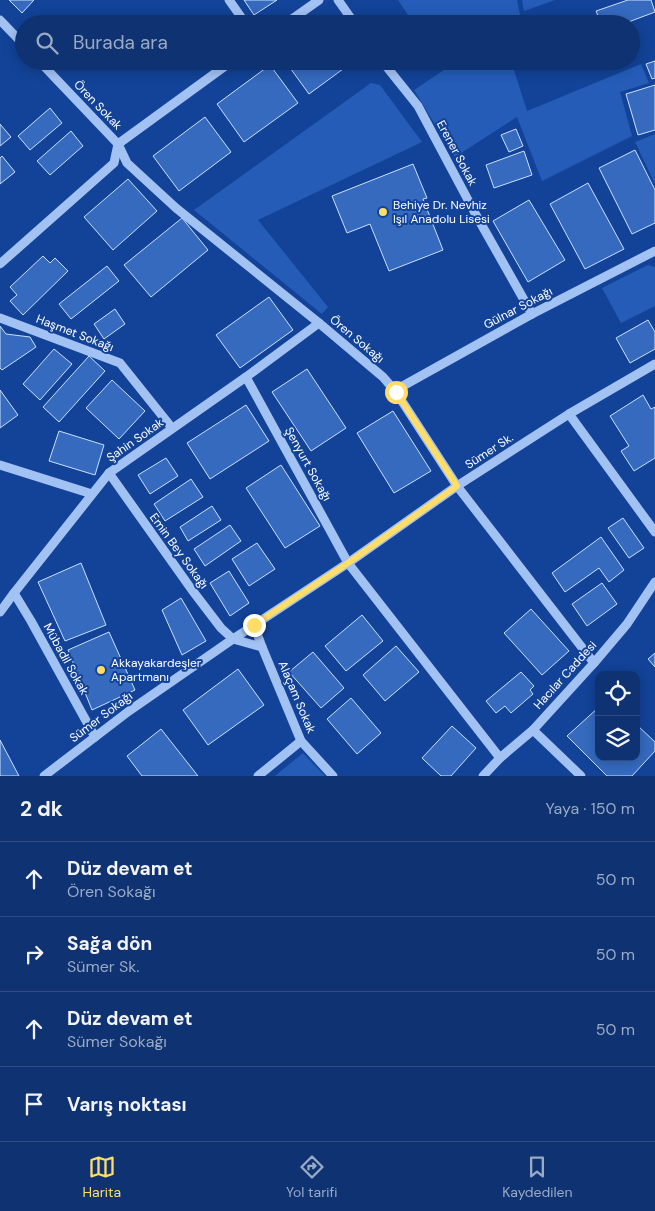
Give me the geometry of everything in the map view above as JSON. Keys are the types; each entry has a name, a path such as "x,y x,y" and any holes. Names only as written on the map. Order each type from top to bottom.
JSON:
{"street":[{"path":"229,0 240,15"},
{"path":"298,15 319,0"},
{"path":"338,0 349,15"},
{"path":"0,20 15,36"},
{"name":"Ören Sokak","path":"48,70 118,144"},
{"path":"1,261 114,163 118,144 220,70"},
{"name":"Erener Sokak","path":"389,70 418,106 476,215 532,314"},
{"name":"Ören Sokağı","path":"118,144 127,163 176,208 319,323 382,377 396,392 457,486 594,663"},
{"name":"Gülnar Sokağı","path":"396,392 401,387 532,314 655,251"},
{"name":"Haşmet Sokağı","path":"0,318 120,363 172,428"},
{"name":"Şahin Sokak","path":"0,612 109,473 246,377 319,323"},
{"name":"Sümer Sk.","path":"348,563 457,486 569,414 653,366"},
{"name":"Şenyurt Sokağı","path":"246,377 348,563 500,758"},
{"path":"569,414 655,532"},
{"path":"0,465 92,494"},
{"name":"Emin Bey Sokağı","path":"109,473 192,590 221,628 233,639"},
{"name":"Sümer Sokağı","path":"44,776 129,711 348,563"},
{"name":"Hacılar Caddesi","path":"483,776 500,758 533,730 594,663 627,624 654,585"},
{"name":"Mübadil Sokak","path":"14,593 31,620 95,737"},
{"name":"Alaçam Sokak","path":"254,625 301,741 333,776"},
{"path":"233,639 262,647"},
{"path":"533,730 581,776"},
{"path":"258,776 301,741"}],"shaded area":[{"path":"398,0 517,0 520,15 408,15"},
{"path":"522,0 555,0 524,11"},
{"path":"641,64 649,83 620,92 632,136 542,181 517,117 455,157 414,90 444,70 514,70 527,111 626,70 640,70"},
{"path":"371,83 380,85 422,142 258,220 328,307 322,314 194,210"},
{"path":"655,134 655,184 635,142"},
{"path":"648,265 655,267 655,306 621,323 602,288"},
{"path":"303,753 325,776 275,776"}],"building":[{"path":"9,0 34,0 22,13"},
{"path":"244,0 277,0 254,15"},
{"path":"628,0 651,0 655,12 640,18 640,15 598,15 596,11"},
{"path":"655,61 655,78 652,79 646,64"},
{"path":"263,70 274,70 298,103 244,142 217,104"},
{"path":"292,70 342,70 309,94"},
{"path":"655,85 655,130 638,135 626,94"},
{"path":"50,108 62,123 30,150 18,136"},
{"path":"205,117 231,152 179,191 153,156"},
{"path":"0,124 11,137 0,146"},
{"path":"516,129 523,146 509,152 501,135"},
{"path":"71,131 83,146 50,175 37,161"},
{"path":"635,150 655,190 655,223 632,234 599,168"},
{"path":"524,151 532,175 494,188 486,165"},
{"path":"2,156 15,172 0,184 0,158"},
{"name":"Behiye Dr. Nevhiz Işıl Anadolu Lisesi","path":"413,164 427,198 423,199 443,250 389,271 370,224 347,233 332,196"},
{"path":"128,179 157,211 113,250 84,217"},
{"path":"588,183 624,249 585,269 550,204"},
{"path":"529,200 565,260 528,282 493,221"},
{"path":"182,218 208,250 151,297 124,265"},
{"path":"43,256 50,263 55,258 68,271 23,315 10,301 17,295 10,287"},
{"path":"107,266 119,281 71,319 59,304"},
{"path":"269,297 293,330 240,368 216,335"},
{"path":"115,309 125,324 104,339 94,324"},
{"path":"648,320 655,332 655,349 630,363 616,338"},
{"path":"0,326 6,334 30,337 36,347 2,370 0,368"},
{"path":"54,349 72,364 40,400 23,384"},
{"path":"89,356 105,371 59,422 43,407"},
{"path":"307,369 346,428 311,451 272,392"},
{"path":"112,380 145,411 119,439 86,408"},
{"path":"0,390 18,415 0,428"},
{"path":"643,395 651,409 655,407 655,458 634,471 621,451 629,446 610,416"},
{"path":"246,405 269,441 210,479 187,443"},
{"path":"393,411 431,471 394,493 357,433"},
{"path":"59,431 104,445 95,475 49,461"},
{"path":"166,458 178,476 150,494 138,475"},
{"path":"281,465 320,526 285,548 246,488"},
{"path":"191,479 203,497 165,521 154,504"},
{"path":"212,506 221,520 188,541 180,527"},
{"path":"623,518 644,548 629,558 608,528"},
{"path":"230,525 241,541 205,566 194,549"},
{"path":"601,537 624,570 609,582 599,568 565,592 552,573"},
{"path":"257,543 275,569 249,586 232,559"},
{"name":"Akkayakardeşler Apartmanı","path":"81,563 106,625 65,641 38,582"},
{"path":"229,571 249,603 230,616 210,583"},
{"path":"602,583 617,604 587,626 572,604"},
{"path":"181,598 206,641 182,655 162,610"},
{"path":"531,609 569,651 542,675 504,633"},
{"path":"362,615 383,641 346,671 325,646"},
{"name":"Akkayakardeşler Apartmanı","path":"109,632 135,690 92,710 68,650"},
{"path":"396,646 419,672 385,701 363,675"},
{"path":"313,652 344,688 321,708 289,672"},
{"path":"655,653 655,667 648,659"},
{"path":"238,669 264,705 208,745 183,710"},
{"path":"521,672 534,686 530,690 533,694 511,713 505,706 496,713 486,701"},
{"path":"351,698 381,733 357,754 327,719"},
{"path":"595,711 595,761 640,761 640,728 655,742 655,751 632,776 607,776 567,736"},
{"path":"452,726 476,748 451,776 441,776 422,758"},
{"path":"161,729 198,776 142,776 127,756"},
{"path":"0,740 19,776 0,776"}],"place":[{"name":"Behiye Dr. Nevhiz Işıl Anadolu Lisesi","path":"383,212"},
{"name":"Akkayakardeşler Apartmanı","path":"101,670"}],"route":[{"path":"254,625 348,563 457,486 396,392"}]}
